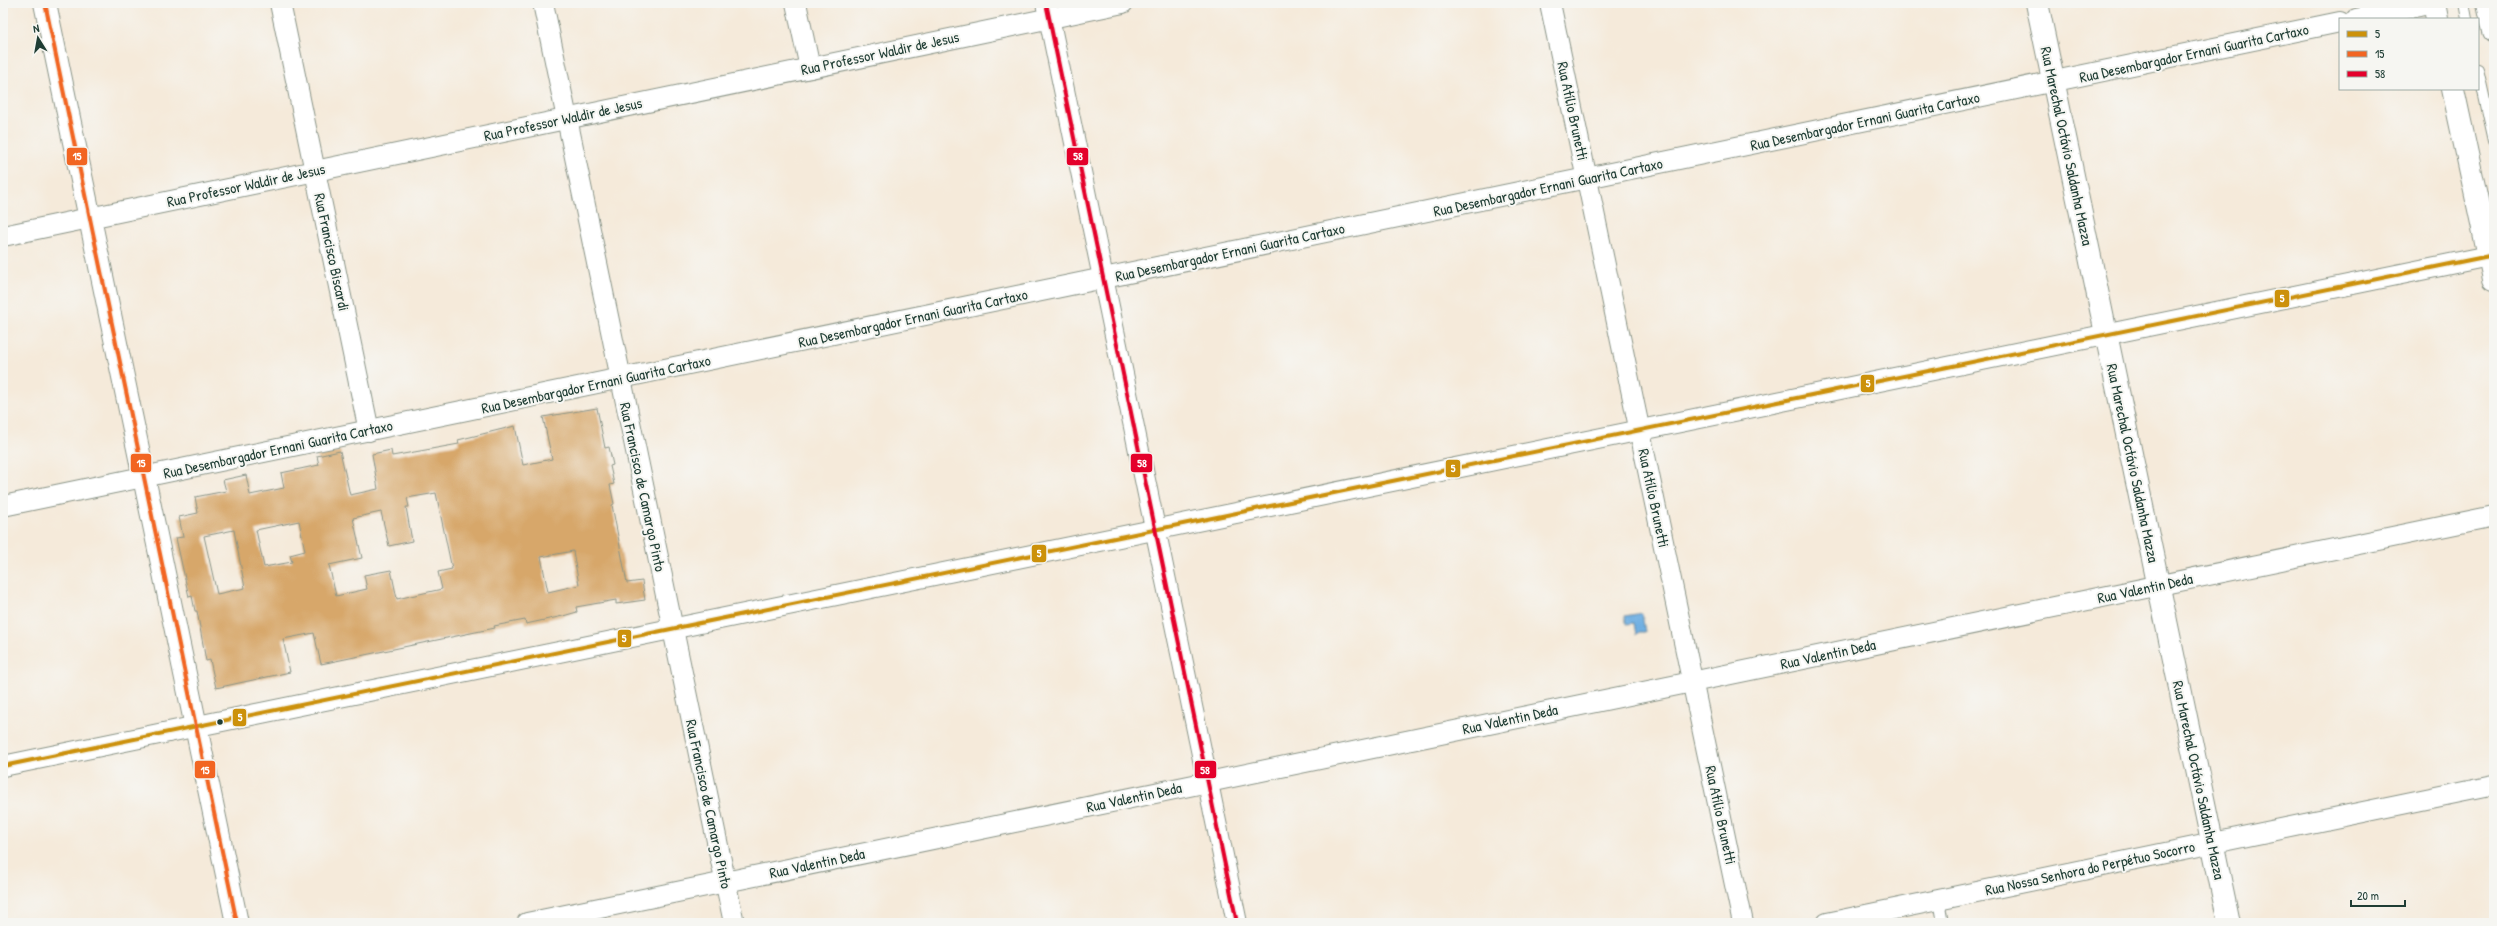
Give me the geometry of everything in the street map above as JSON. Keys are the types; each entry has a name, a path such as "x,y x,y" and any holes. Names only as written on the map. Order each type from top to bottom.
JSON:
{"street":[{"path":"45,3 237,923"},
{"name":"Rua Francisco Biscardi","path":"280,3 369,431"},
{"name":"Rua Francisco de Camargo Pinto","path":"543,3 734,923"},
{"path":"796,3 810,68"},
{"name":"Rua Professor Waldir de Jesus","path":"3,236 810,68 1047,11 1123,3"},
{"name":"Rua Atílio Brunetti","path":"1550,3 1743,923"},
{"name":"Rua Marechal Octávio Saldanha Mazza","path":"2037,3 2229,923"},
{"path":"2361,18 2434,3 2437,18"},
{"path":"2488,3 2494,31"},
{"path":"1047,11 1237,923"},
{"name":"Rua Desembargador Ernani Guarita Cartaxo","path":"3,506 2339,22"},
{"path":"2453,90 2494,279"},
{"path":"3,766 2489,256"},
{"name":"Rua Valentin Deda","path":"527,923 2494,516"},
{"name":"Rua Nossa Senhora do Perpétuo Socorro","path":"1827,923 2494,784"}],"lane":[{"path":"2464,3 2467,18"},
{"path":"2479,74 2494,141"},
{"path":"1939,900 1943,923"}],"water":[{"path":"1642,613 1645,632 1639,632 1636,635 1634,623 1626,624 1625,616"}],"building":[{"path":"597,408 605,448 609,447 613,465 610,466 614,484 610,485 614,504 612,505 627,583 642,581 645,600 616,604 616,600 576,607 577,612 563,616 526,624 525,620 494,626 495,628 321,664 314,633 283,639 290,672 216,688 210,660 206,661 197,611 195,611 192,596 189,597 176,538 183,537 179,517 198,513 195,497 226,491 223,480 246,475 250,495 284,488 281,473 319,465 317,456 340,451 350,495 378,489 372,454 391,450 392,456 459,444 458,440 515,426 523,465 552,459 543,417","holes":["436,493 452,569 438,572 442,589 397,599 391,570 364,575 367,589 336,596 329,565 362,558 353,518 381,512 389,546 412,541 406,507 409,507 407,498","299,521 305,551 290,555 292,562 264,567 256,530","234,530 245,588 217,594 204,536","573,551 579,585 548,592 541,557"]}],"transit line":[{"name":"15","path":"45,3 237,923"},
{"name":"58","path":"1046,3 1237,923"},
{"name":"5","path":"3,766 2489,256"}]}
